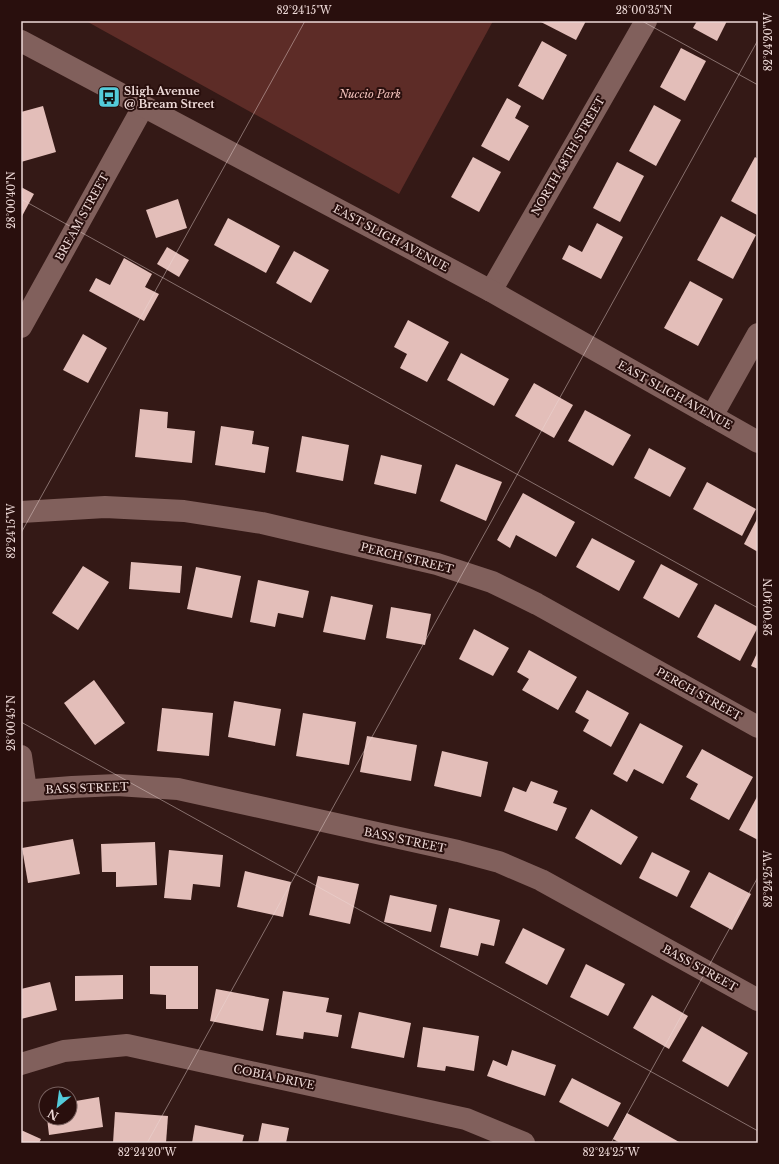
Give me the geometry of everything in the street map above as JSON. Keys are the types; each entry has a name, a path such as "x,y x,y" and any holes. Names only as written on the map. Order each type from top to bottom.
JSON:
{"street":[{"name":"NORTH 48TH STREET","path":"491,291 646,21"},
{"name":"EAST SLIGH AVENUE","path":"21,41 491,291 758,442"},
{"name":"BREAM STREET","path":"21,327 143,106"},
{"path":"712,416 758,334"},
{"name":"PERCH STREET","path":"21,512 105,507 184,511 262,523 437,564 492,582 537,604 758,727"},
{"path":"21,756 24,791"},
{"name":"BASS STREET","path":"24,791 118,785 178,789 458,851 499,862 541,880 758,1000"},
{"name":"COBIA DRIVE","path":"21,1064 64,1050 127,1045 466,1119 524,1143"}],"green space":[{"name":"Nuccio Park","path":"86,21 493,21 399,194"}],"building":[{"path":"539,21 586,21 576,40"},
{"path":"697,21 727,21 717,41 693,28"},
{"path":"542,41 567,55 543,100 518,86"},
{"path":"681,48 706,61 685,101 660,87"},
{"path":"507,98 521,106 515,118 529,126 509,161 481,146"},
{"path":"654,105 681,120 656,166 629,151"},
{"path":"43,106 56,152 21,162 21,112"},
{"path":"473,157 501,172 479,212 451,197"},
{"path":"755,157 758,159 757,215 731,201"},
{"path":"617,162 644,176 620,222 593,208"},
{"path":"21,187 34,194 21,218"},
{"path":"178,199 187,228 156,238 146,210"},
{"path":"721,216 756,235 733,279 697,260"},
{"path":"228,218 280,246 266,273 214,245"},
{"path":"597,223 623,237 601,279 562,259 569,245 582,252"},
{"path":"167,247 189,260 179,277 157,264"},
{"path":"294,251 329,270 311,303 276,283"},
{"path":"124,258 152,274 145,287 159,294 144,321 89,291 96,278 110,285"},
{"path":"690,281 723,299 698,346 664,328"},
{"path":"408,320 449,342 427,382 400,368 407,354 394,347"},
{"path":"83,334 107,348 88,383 63,370"},
{"path":"461,353 509,379 494,406 447,380"},
{"path":"534,383 573,405 554,438 515,416"},
{"path":"140,409 168,412 167,428 195,431 192,463 135,457"},
{"path":"585,410 631,435 613,466 568,441"},
{"path":"221,426 254,431 252,444 269,447 265,473 215,465"},
{"path":"302,436 349,445 343,481 296,472"},
{"path":"649,448 686,468 670,497 634,478"},
{"path":"381,455 422,465 416,494 374,484"},
{"path":"456,464 502,482 486,521 440,501"},
{"path":"707,482 756,509 742,536 693,509"},
{"path":"523,493 575,522 556,557 516,535 510,548 497,540"},
{"path":"758,517 758,552 744,544"},
{"path":"592,538 635,561 619,591 576,567"},
{"path":"131,562 182,566 180,593 129,589"},
{"path":"661,564 698,584 679,618 643,598"},
{"path":"83,566 109,582 78,630 52,613"},
{"path":"196,567 241,576 232,618 187,609"},
{"path":"258,580 309,591 303,618 278,613 275,627 250,622"},
{"path":"331,596 373,605 365,640 323,632"},
{"path":"715,604 758,627 740,661 697,637"},
{"path":"391,607 431,614 425,645 386,638"},
{"path":"474,629 509,648 493,676 459,659"},
{"path":"529,650 577,677 558,710 522,690 529,679 517,672"},
{"path":"758,651 758,669 751,666"},
{"path":"94,680 125,723 95,745 64,703"},
{"path":"587,690 629,713 611,747 583,731 589,720 575,712"},
{"path":"234,701 281,709 275,746 228,737"},
{"path":"162,708 213,713 209,756 157,751"},
{"path":"303,713 356,722 349,765 296,756"},
{"path":"640,723 683,746 663,784 634,769 627,782 613,774"},
{"path":"367,736 417,745 411,781 360,772"},
{"path":"702,749 753,777 729,820 690,799 698,784 686,777"},
{"path":"442,751 488,762 481,797 434,786"},
{"path":"531,781 558,791 553,803 567,808 557,831 504,811 513,787 526,792"},
{"path":"758,795 758,840 739,830"},
{"path":"591,809 638,837 621,865 575,838"},
{"path":"73,839 80,874 28,883 22,848"},
{"path":"155,842 157,885 116,887 116,872 102,872 101,844"},
{"path":"169,850 223,855 220,887 193,884 191,900 164,898"},
{"path":"652,852 690,871 677,897 639,878"},
{"path":"245,871 291,882 283,917 237,907"},
{"path":"709,872 751,894 732,930 690,907"},
{"path":"318,876 359,884 350,924 309,915"},
{"path":"390,895 437,905 431,932 384,922"},
{"path":"449,908 500,920 494,946 481,943 478,956 440,947"},
{"path":"523,928 565,949 547,985 505,963"},
{"path":"586,964 625,984 608,1016 570,997"},
{"path":"150,966 198,966 198,1009 166,1009 166,995 150,994"},
{"path":"123,975 123,999 75,1001 75,976"},
{"path":"50,982 57,1010 21,1019 21,989"},
{"path":"216,989 269,999 263,1031 210,1021"},
{"path":"283,991 329,998 326,1012 342,1015 338,1037 304,1032 303,1039 276,1035"},
{"path":"652,995 688,1016 669,1049 633,1028"},
{"path":"359,1012 411,1023 404,1058 351,1048"},
{"path":"702,1026 748,1053 728,1087 682,1061"},
{"path":"423,1027 479,1036 474,1071 446,1066 445,1071 417,1067"},
{"path":"512,1050 556,1065 545,1096 487,1076 493,1060 507,1066"},
{"path":"572,1078 621,1103 608,1127 559,1102"},
{"path":"99,1097 103,1127 49,1135 48,1126 78,1126 78,1101"},
{"path":"115,1112 168,1116 166,1143 113,1143"},
{"path":"627,1113 681,1143 620,1143 613,1139"},
{"path":"262,1123 289,1128 286,1143 258,1143"},
{"path":"195,1125 244,1135 242,1143 192,1143"},
{"path":"21,1130 41,1139 39,1143 21,1143"}],"place":[{"name":"Sligh Avenue @ Bream Street","path":"109,97"}]}
